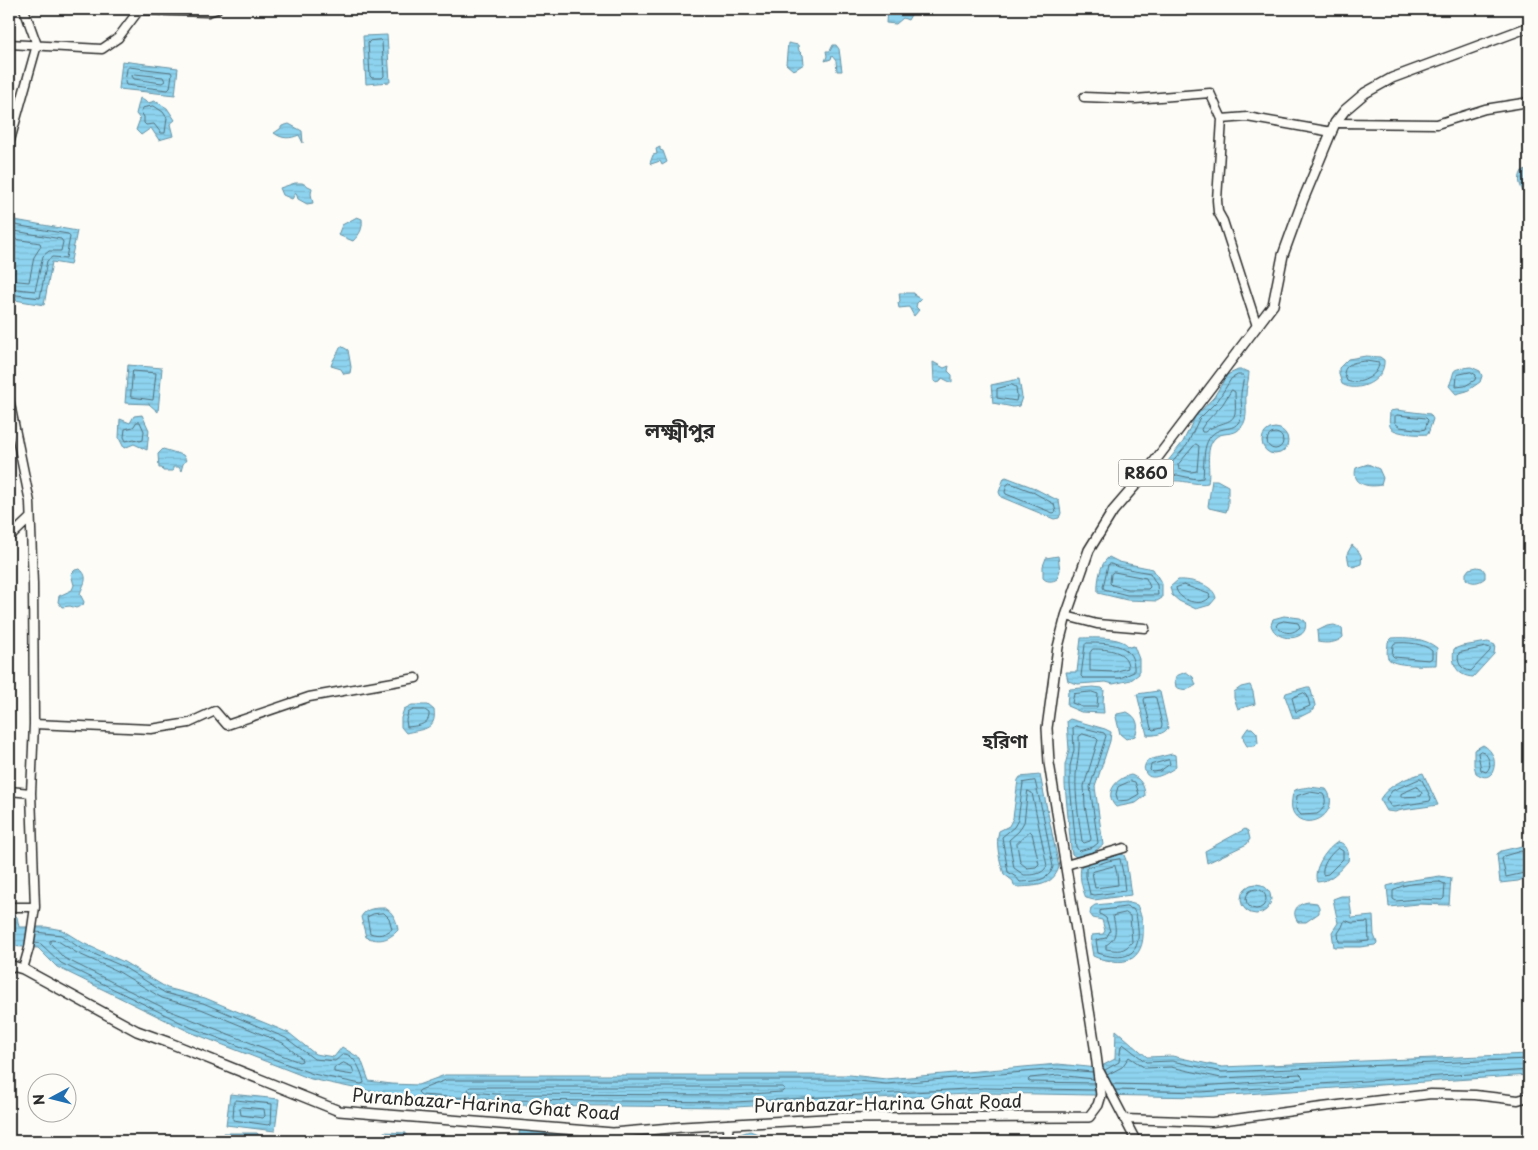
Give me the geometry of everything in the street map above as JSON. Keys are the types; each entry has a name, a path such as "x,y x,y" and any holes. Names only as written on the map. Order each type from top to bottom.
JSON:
{"main road":[{"name":"R860","path":"1098,1068 1049,763 1047,728 1058,647 1066,616 1089,550 1113,511 1145,474 1273,305 1283,255 1303,200 1334,127 1346,110 1365,93 1392,78 1529,28"},
{"name":"Puranbazar-Harina Ghat Road","path":"9,965 23,969 137,1031 339,1111 613,1133 843,1118 1089,1117 1098,1105 1101,1095 1098,1068"}],"street":[{"path":"9,144 37,44 24,9"},
{"path":"9,44 37,44 102,49 118,38 139,10 208,12 217,9"},
{"path":"1084,97 1135,99 1210,93 1222,119 1217,200 1218,212 1223,220 1257,326"},
{"path":"1222,119 1247,117 1334,127 1437,124 1485,109 1529,102"},
{"path":"9,400 30,502 33,584 34,724 31,792 34,906 33,928 23,969"},
{"path":"9,538 30,518"},
{"path":"1066,616 1097,624 1145,628"},
{"path":"34,724 151,730 189,723 215,711 226,725 309,696 416,678"},
{"path":"9,791 31,792"},
{"path":"1066,865 1124,848"},
{"path":"9,907 34,906"},
{"path":"1098,1068 1136,1141"},
{"path":"1124,1119 1212,1122 1431,1094 1474,1095 1518,1100 1529,1098"},
{"path":"727,1141 729,1124"}],"water":[{"path":"887,9 911,9 912,13 908,20 903,18 896,24 886,23"},
{"path":"387,35 390,82 366,84 363,36"},
{"path":"788,43 798,45 799,51 803,55 804,64 793,70 786,64"},
{"path":"833,45 836,45 839,49 842,71 837,71 836,61 832,56 831,59 825,61 826,51 830,51"},
{"path":"122,61 178,68 175,95 119,89"},
{"path":"140,98 148,103 155,101 167,108 175,120 170,124 173,136 159,140 151,128 141,135 136,130 140,119 136,114"},
{"path":"289,124 302,131 303,143 299,135 286,138 274,133 282,126"},
{"path":"660,147 667,162 662,165 660,161 651,164 653,155 657,154 656,149"},
{"path":"1529,170 1529,195 1525,195 1519,180 1522,171"},
{"path":"295,183 302,183 312,188 313,203 307,204 298,199 296,193 292,199 283,195 280,188"},
{"path":"357,217 362,219 362,226 359,234 353,241 338,235 342,225"},
{"path":"9,219 77,231 70,265 52,262 44,305 9,299"},
{"path":"899,293 914,293 915,296 921,299 916,307 919,310 914,316 909,307 899,308"},
{"path":"341,346 348,350 351,367 350,373 344,374 341,369 331,366"},
{"path":"1366,356 1380,357 1384,360 1381,374 1363,386 1348,387 1342,384 1339,368 1348,359"},
{"path":"933,362 944,368 949,366 948,371 952,375 952,383 942,378 940,382 936,383 934,381"},
{"path":"128,365 162,368 158,412 149,404 125,403"},
{"path":"1471,367 1480,371 1482,376 1480,382 1467,391 1456,394 1449,386 1454,371"},
{"path":"1238,370 1249,372 1244,423 1237,431 1217,436 1212,443 1209,453 1208,483 1164,482 1159,474 1159,468 1164,466 1183,442 1195,417 1214,397 1227,375"},
{"path":"1019,379 1022,397 1019,406 1013,407 993,403 991,385"},
{"path":"1390,411 1430,414 1433,419 1428,434 1403,433 1391,428 1389,422"},
{"path":"142,415 149,430 147,450 134,444 124,448 119,438 120,419 130,423 134,416"},
{"path":"1275,428 1284,432 1288,441 1284,450 1275,454 1266,450 1262,441 1266,432"},
{"path":"163,449 183,455 186,460 181,471 179,467 173,467 173,471 163,471 162,468 159,468 158,454"},
{"path":"1368,464 1379,469 1383,478 1381,485 1371,486 1362,484 1356,478 1356,468"},
{"path":"1006,477 1032,487 1059,501 1061,513 1059,518 1054,519 1001,497 999,492"},
{"path":"1212,480 1217,480 1228,486 1226,512 1209,508 1208,506"},
{"path":"1352,545 1361,556 1361,564 1353,567 1349,564 1347,554"},
{"path":"1058,556 1060,570 1057,579 1052,581 1046,580 1043,578 1043,566 1046,558"},
{"path":"1109,557 1119,562 1153,569 1162,584 1162,598 1157,601 1127,600 1098,593 1100,573 1103,564"},
{"path":"1482,568 1485,572 1485,578 1475,582 1466,579 1466,573 1469,569"},
{"path":"80,569 85,575 80,594 84,602 83,605 76,608 70,606 62,607 58,602 59,596 72,590 74,585 71,574 75,570"},
{"path":"1178,580 1207,586 1216,598 1210,605 1196,609 1179,601 1172,595 1170,587"},
{"path":"1284,616 1300,618 1305,621 1303,633 1292,638 1279,635 1274,631 1271,625 1273,619"},
{"path":"1334,625 1342,628 1343,637 1338,641 1318,642 1317,631"},
{"path":"1081,638 1114,639 1125,643 1129,647 1134,646 1139,659 1139,674 1131,680 1113,684 1106,682 1078,684 1068,681 1066,672 1077,672"},
{"path":"1392,638 1416,639 1427,642 1437,648 1436,665 1410,665 1391,661 1388,658 1387,652 1388,642"},
{"path":"1488,642 1495,645 1494,654 1473,677 1459,672 1453,660 1454,649"},
{"path":"1186,672 1193,677 1196,685 1186,689 1176,687 1176,676"},
{"path":"1250,685 1255,704 1238,709 1234,692 1241,687"},
{"path":"1093,687 1104,690 1104,713 1081,712 1067,706 1068,691 1070,689"},
{"path":"1310,687 1315,705 1314,710 1300,717 1293,718 1285,696 1286,693"},
{"path":"1160,692 1168,728 1159,734 1147,735 1137,694"},
{"path":"412,705 428,705 434,710 433,722 427,728 406,733 401,727 401,718 404,709"},
{"path":"1127,712 1137,722 1137,728 1135,736 1126,739 1120,734 1116,717 1117,714"},
{"path":"1070,719 1111,732 1110,741 1095,787 1103,845 1095,851 1076,857 1072,854 1071,849 1065,785 1065,765 1069,750 1067,721"},
{"path":"1248,728 1252,728 1257,733 1258,743 1255,746 1247,746 1244,741 1243,735"},
{"path":"1483,745 1490,750 1494,757 1494,769 1486,777 1476,773 1474,765 1474,750"},
{"path":"1172,754 1175,755 1176,767 1160,776 1151,777 1147,775 1144,768 1148,760"},
{"path":"1423,773 1438,805 1395,812 1387,811 1380,799 1388,789 1399,782"},
{"path":"1040,775 1059,867 1056,874 1048,882 1036,886 1017,887 1004,874 998,853 999,831 1009,826 1013,818 1020,777"},
{"path":"1131,775 1141,783 1145,796 1136,803 1116,807 1111,797 1113,787 1120,779"},
{"path":"1309,787 1326,789 1330,803 1325,814 1319,819 1306,821 1299,819 1295,815 1292,808 1292,798 1295,790"},
{"path":"1245,829 1248,831 1250,839 1247,844 1207,863 1205,851"},
{"path":"1338,842 1344,844 1347,849 1348,861 1330,878 1317,882 1317,871 1321,859"},
{"path":"1522,846 1527,848 1529,855 1529,877 1518,881 1500,883 1497,854 1501,851"},
{"path":"1121,854 1124,855 1126,860 1131,895 1094,900 1086,898 1080,877 1082,864"},
{"path":"1440,876 1451,878 1449,905 1418,904 1389,907 1387,886"},
{"path":"1256,884 1267,888 1271,899 1267,910 1256,914 1245,910 1241,899 1245,888"},
{"path":"1349,896 1352,918 1373,916 1374,935 1377,943 1375,945 1334,947 1332,932 1338,923 1333,899"},
{"path":"1126,902 1137,905 1141,915 1143,935 1142,944 1138,952 1132,958 1124,961 1112,961 1093,956 1092,935 1103,934 1105,931 1102,920 1093,918 1090,914 1091,908 1095,905"},
{"path":"1309,902 1317,903 1319,913 1306,922 1298,922 1295,914 1296,908"},
{"path":"385,908 394,917 398,930 383,940 366,937 361,917 368,910"},
{"path":"9,914 14,914 17,917 19,927 46,927 62,930 83,943 124,962 167,988 205,998 289,1033 315,1054 334,1057 342,1047 361,1059 369,1081 391,1084 418,1085 445,1075 850,1075 886,1079 1058,1064 1098,1068 1115,1059 1116,1030 1147,1057 1172,1056 1222,1067 1529,1054 1529,1075 1201,1097 984,1093 735,1107 494,1105 401,1098 311,1079 190,1032 57,967 38,948 9,946"},
{"path":"230,1094 279,1099 275,1131 226,1125"},
{"path":"520,1129 566,1135 565,1141 518,1141"},
{"path":"750,1131 763,1136 766,1141 732,1141 742,1133"},
{"path":"384,1132 406,1133 406,1141 384,1141"},
{"path":"223,1133 257,1133 265,1141 223,1141"}],"district":[{"name":"লক্ষ্মীপুর","path":"680,431"},
{"name":"হরিণা","path":"1005,741"}]}
